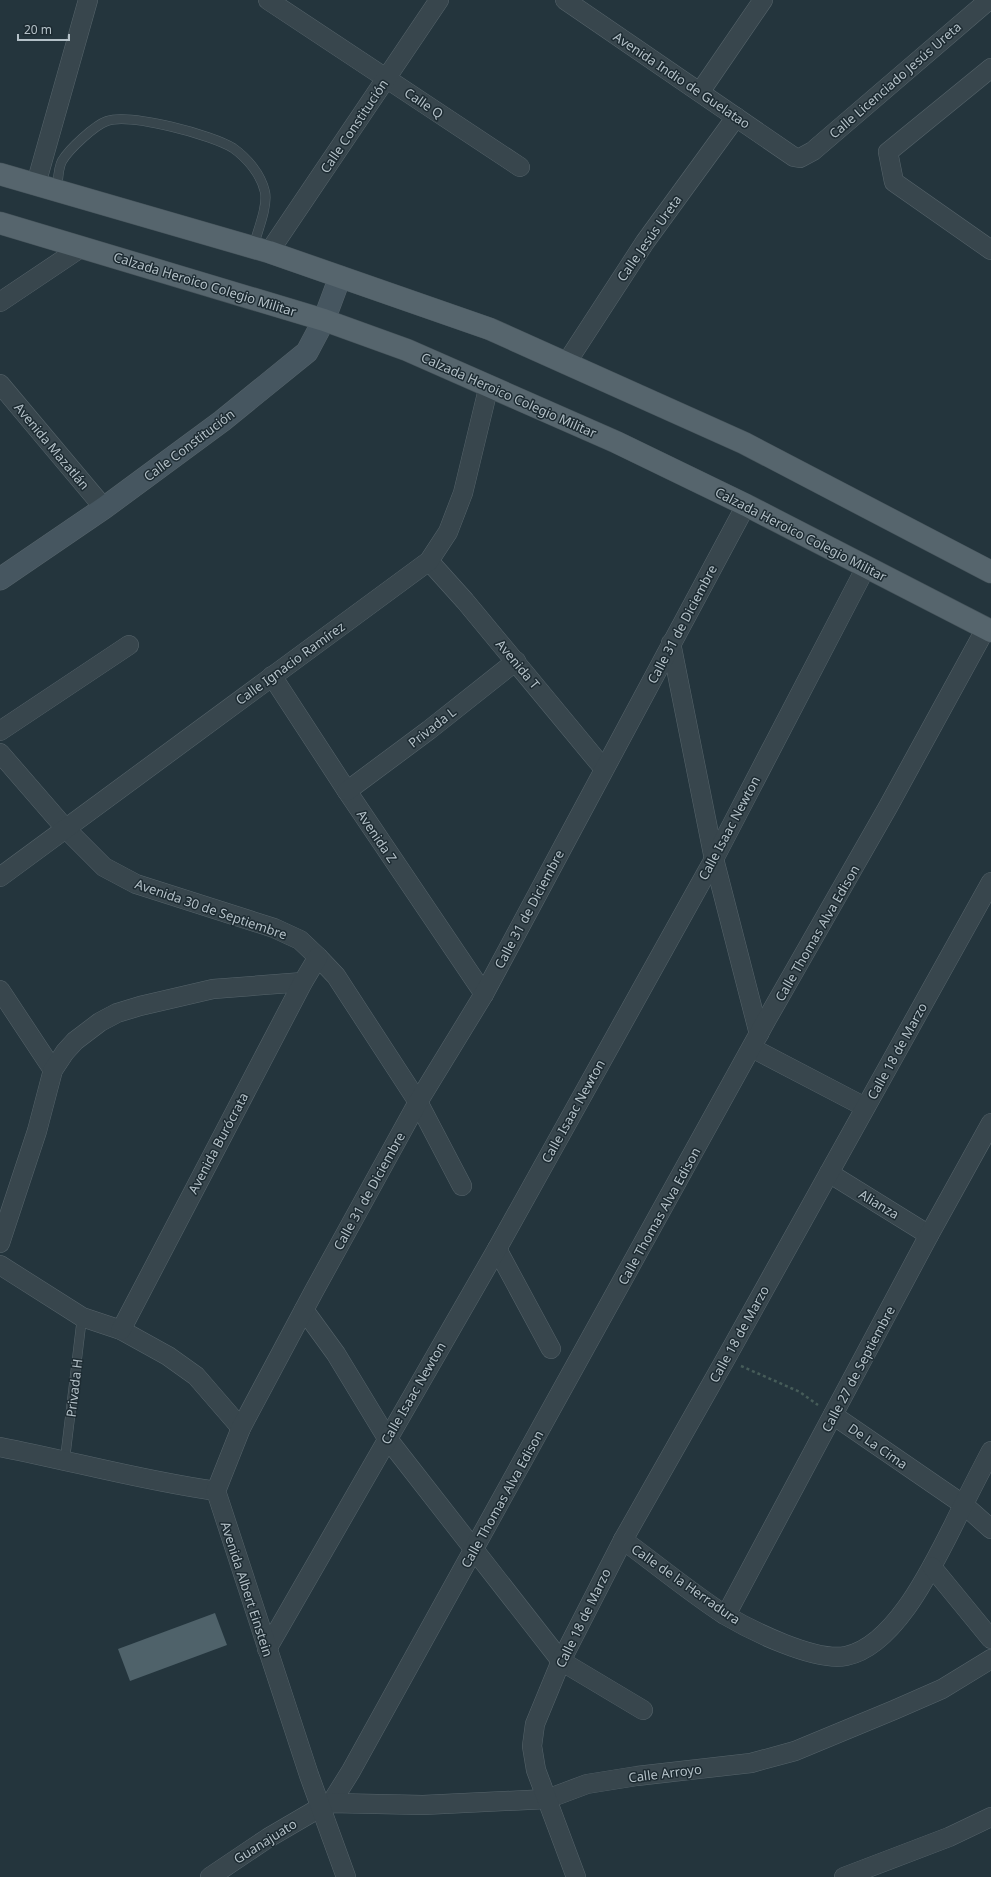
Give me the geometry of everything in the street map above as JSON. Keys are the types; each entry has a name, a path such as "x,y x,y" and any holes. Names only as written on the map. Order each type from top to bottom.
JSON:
{"main road":[{"path":"0,174 261,250 490,329 744,443 991,572"},
{"name":"Calzada Heroico Colegio Militar","path":"0,223 324,320 407,350 616,442 746,505 988,630"}],"street":[{"path":"36,184 88,0"},
{"name":"Calle Q","path":"268,0 520,167"},
{"name":"Calle Constitución","path":"261,250 386,78 439,0"},
{"name":"Avenida Indio de Guelatao","path":"565,0 584,5 700,92 794,157 800,158"},
{"path":"700,92 763,0"},
{"name":"Calle Licenciado Jesús Ureta","path":"800,158 813,151 989,0"},
{"path":"991,68 888,152 894,182 991,250"},
{"name":"Calle Jesús Ureta","path":"566,362 646,242 736,117"},
{"path":"0,302 82,247"},
{"name":"Calle Constitución","path":"0,579 104,508 222,421 307,352 324,320 340,277"},
{"name":"Avenida Mazatlán","path":"0,384 104,508"},
{"name":"Calle Ignacio Ramírez","path":"0,877 430,561 448,532 463,493 489,385"},
{"name":"Calle 31 de Diciembre","path":"304,1310 418,1102 484,994 746,505"},
{"name":"Avenida T","path":"430,561 516,660 604,769"},
{"name":"Calle Isaac Newton","path":"267,1649 497,1249 714,859 866,567"},
{"name":"Calle Thomas Alva Edison","path":"326,1805 351,1771 756,1041 988,630"},
{"path":"671,643 714,859 756,1041 865,1107"},
{"path":"0,731 129,645"},
{"name":"Privada L","path":"347,792 430,730 516,660"},
{"name":"Avenida Z","path":"272,676 347,792 484,994"},
{"name":"Avenida 30 de Septiembre","path":"0,753 65,828 104,867 136,884 274,928 300,940 336,976 418,1102 462,1186"},
{"name":"Calle 18 de Marzo","path":"576,1877 536,1770 532,1746 535,1724 561,1661 623,1540 991,882"},
{"name":"Avenida Burócrata","path":"121,1330 302,982 318,957"},
{"path":"0,1243 37,1131 53,1070 65,1052 75,1041 100,1022 117,1013 213,989 302,982"},
{"path":"0,990 53,1070"},
{"name":"Calle 27 de Septiembre","path":"726,1615 929,1235 991,1123"},
{"name":"Alianza","path":"829,1173 929,1235"},
{"path":"497,1249 551,1349"},
{"path":"0,1265 82,1317 121,1330 168,1356 196,1376 241,1428"},
{"path":"0,1447 64,1459 172,1485 216,1491 241,1428 304,1310 336,1354 388,1438 561,1661 643,1710"},
{"name":"De La Cima","path":"833,1415 964,1505 991,1529"},
{"name":"Calle de la Herradura","path":"623,1540 726,1615 778,1641 800,1650 823,1656 846,1656 862,1650 885,1633 908,1607 932,1567 991,1451"},
{"name":"Avenida Albert Einstein","path":"216,1491 267,1649 326,1805 346,1877"},
{"path":"932,1567 991,1640"},
{"name":"Calle Arroyo","path":"326,1805 423,1805 547,1799 587,1784 637,1776 751,1763 795,1751 942,1689 991,1659"},
{"name":"Guanajuato","path":"210,1877 268,1838 326,1805"},
{"path":"854,1875 949,1837 991,1817"}],"lane":[{"path":"57,190 61,162 69,152 101,123 108,120 117,119 151,122 218,140 234,149 249,162 258,176 265,192 261,250"},
{"name":"Privada H","path":"64,1459 82,1317"}],"path":[{"path":"725,1360 800,1392 833,1415"}],"building":[{"path":"215,1613 227,1645 130,1681 118,1649"}]}
